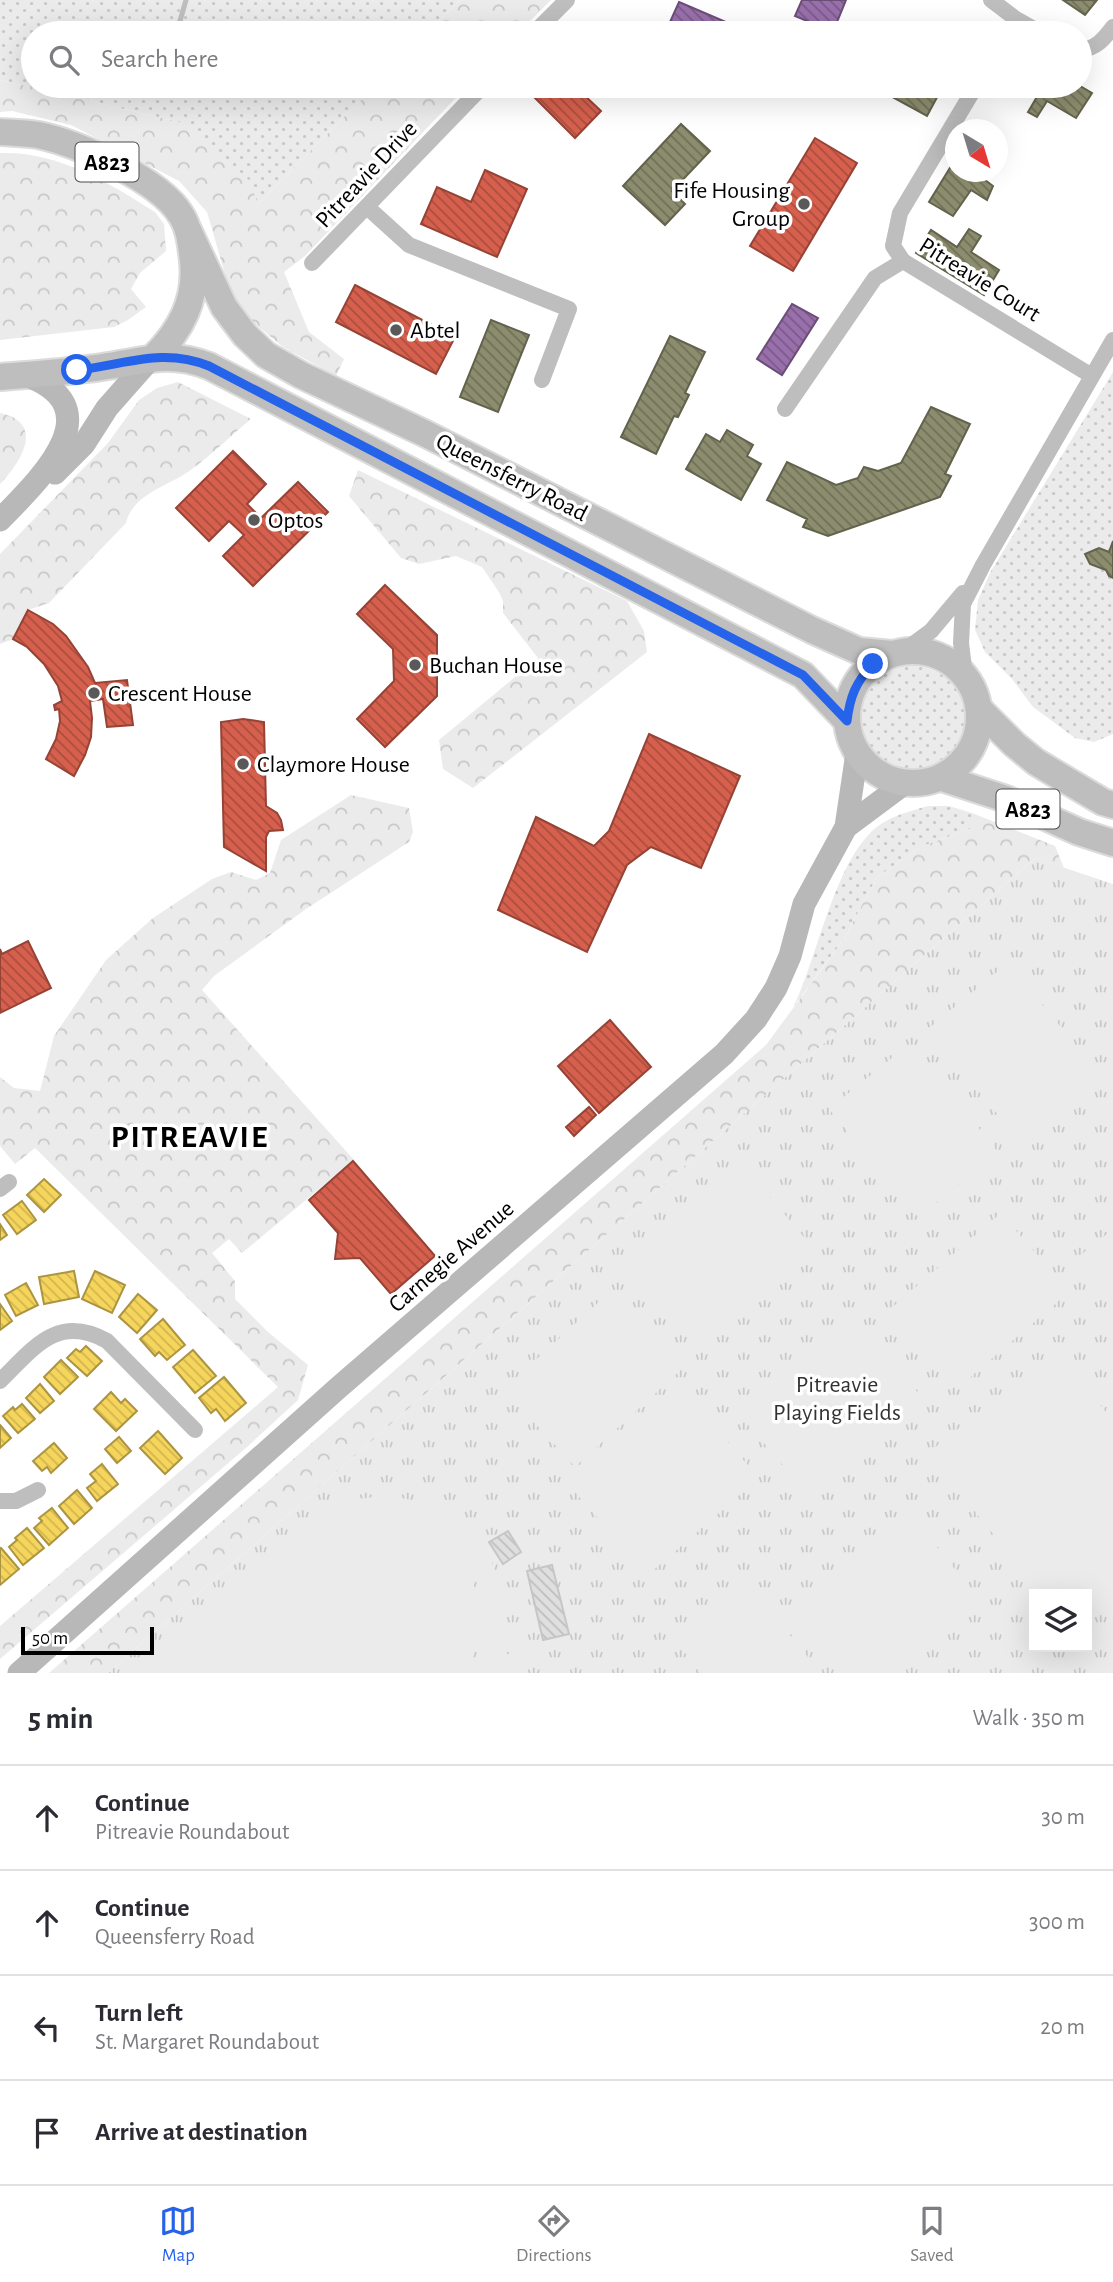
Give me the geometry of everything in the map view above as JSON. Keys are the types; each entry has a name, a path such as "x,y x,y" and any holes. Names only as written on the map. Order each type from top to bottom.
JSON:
{"main road":[{"name":"A823","path":"0,132 37,135 68,145 153,185 169,198 182,216 189,232 194,274 189,308 179,329 153,357"},
{"name":"Queensferry Road","path":"189,232 224,307 245,335 266,355 301,375 424,433 812,630 859,651 896,654"},
{"name":"Queensferry Road","path":"13,376 109,366 153,357 186,358 209,366 803,675 847,721"},
{"name":"A823","path":"896,654 913,651 934,654 951,663 965,676 975,692 980,710 1014,744 1036,762 1103,802 1113,805"},
{"path":"857,753 847,721 849,699 858,680 873,664 896,654"},
{"path":"942,778 959,766 971,750 979,731 980,710"},
{"name":"A823","path":"857,753 869,768 886,778 905,783 924,783 942,778 1006,799 1079,832 1113,843"}],"street":[{"path":"546,21 567,0"},
{"path":"991,0 1020,21"},
{"path":"1092,46 1102,42 1113,27"},
{"name":"Pitreavie Drive","path":"312,263 471,98"},
{"name":"Pitreavie Court","path":"969,98 900,213 894,246 903,261 1093,376"},
{"path":"367,207 409,245 569,309 542,380"},
{"path":"785,409 876,278 903,261"},
{"path":"965,676 961,643 963,604 1113,340"},
{"path":"29,490 71,460 107,408 153,357"},
{"path":"0,520 29,490 61,449 69,423 63,402 52,387 13,376"},
{"path":"896,654 931,631 951,610 983,565"},
{"path":"846,827 857,753"},
{"path":"846,827 905,783"},
{"name":"Carnegie Avenue","path":"19,1673 338,1388 724,1054 756,1019 776,988 790,956 804,904 846,827"},
{"path":"0,1381 34,1346 45,1339 64,1332 88,1333 107,1341 195,1430"},
{"path":"0,1501 16,1501 38,1490"}],"green space":[{"path":"0,0 460,0 439,21 21,21 21,85 0,80"},
{"path":"460,0 551,0 530,21 439,21"},
{"path":"0,80 21,85 21,98 77,98 179,122 249,180 258,204 363,98 456,98 305,256 284,272 309,332 344,359 336,376 283,347 243,314 227,281 207,212 179,181 71,125 12,111 0,112"},
{"path":"77,98 363,98 258,204 179,122"},
{"path":"0,153 42,157 81,170 155,212 164,224 166,251 140,273 131,289 146,307 114,327 0,340"},
{"path":"1113,372 1113,734 1094,742 1075,738 1033,707 1012,679 985,652 975,630 978,600 991,571"},
{"path":"178,382 251,419 192,469 136,504 126,523 49,603 28,610 13,639 0,644 0,554 108,443 139,400 157,388"},
{"path":"0,413 14,418 22,425 26,434 21,455 0,484"},
{"path":"358,470 627,601 644,631 647,652 473,788 443,769 439,740 538,658 503,613 503,601 499,592 482,567 456,556 419,564 401,558 349,496"},
{"path":"913,666 933,670 950,681 961,698 965,718 961,738 950,755 933,766 913,770 893,766 876,755 865,738 861,718 865,698 876,681 893,670"},
{"path":"351,795 409,808 413,832 409,842 306,909 214,976 202,990 354,1160 242,1253 229,1239 212,1253 235,1281 235,1299 268,1332 308,1365 298,1400 0,1659 0,1626 278,1387 35,1148 15,1164 0,1146 0,1077 14,1088 40,1091 54,1036 106,960 153,918 212,879 231,872 256,880 270,873 281,840"},
{"path":"928,806 949,806 972,813 972,828 923,846 877,877 844,939 794,1006 839,884 863,841 878,826 890,819"},
{"path":"972,813 1055,846 1064,868 1035,858 108,1673 49,1673 766,1045 844,939 877,877 923,846 972,828"},
{"name":"Pitreavie Playing Fields","path":"1035,858 1113,884 1113,1673 108,1673"},
{"path":"1008,963 1097,1071 1016,1137 928,1029"},
{"path":"910,1043 998,1152 918,1217 829,1109"},
{"path":"741,1163 809,1243 693,1341 625,1262"},
{"path":"1001,1213 1069,1292 958,1388 890,1309"},
{"path":"1113,1229 1113,1310 1073,1261"},
{"path":"612,1290 683,1368 575,1467 504,1389"},
{"path":"851,1315 919,1394 805,1491 737,1412"},
{"path":"1056,1350 1113,1421 1113,1592 1092,1609 1092,1589 1037,1589 928,1453"},
{"path":"685,1393 759,1478 648,1575 574,1491"},
{"path":"383,1496 404,1498 443,1513 475,1539 487,1555 497,1574 504,1601 505,1624 501,1653 507,1655 516,1647 526,1659 509,1673 469,1673 482,1638 484,1604 474,1573 456,1548 430,1530 400,1520 366,1522 330,1535 165,1673 130,1673 312,1516 349,1500"},
{"path":"909,1512 979,1599 888,1673 840,1673 789,1609"},
{"path":"375,1523 399,1524 423,1530 442,1541 457,1555 469,1573 476,1592 479,1634 465,1673 172,1673 332,1538 348,1530"},
{"path":"749,1586 821,1673 701,1673 678,1644"}],"building: Homes":[{"path":"44,1179 61,1195 44,1212 27,1195"},
{"path":"22,1201 36,1220 17,1234 3,1215"},
{"path":"0,1224 7,1235 0,1240"},
{"path":"74,1271 79,1297 44,1304 39,1277"},
{"path":"95,1271 125,1285 112,1313 82,1299"},
{"path":"26,1283 38,1305 16,1316 5,1295"},
{"path":"138,1294 157,1310 137,1333 119,1317"},
{"path":"0,1304 12,1321 0,1330"},
{"path":"163,1319 185,1345 167,1360 159,1352 155,1356 140,1339"},
{"path":"86,1346 102,1361 87,1376 67,1358 76,1349 80,1352"},
{"path":"193,1350 216,1376 195,1393 173,1367"},
{"path":"61,1360 78,1377 60,1394 44,1377"},
{"path":"224,1377 246,1403 225,1421 216,1409 211,1413 199,1398"},
{"path":"40,1384 54,1401 40,1413 26,1398"},
{"path":"111,1392 121,1403 125,1399 137,1411 116,1431 94,1409"},
{"path":"22,1404 35,1419 18,1433 3,1416 13,1407 15,1410"},
{"path":"0,1425 11,1438 0,1448"},
{"path":"158,1431 182,1458 165,1474 140,1448"},
{"path":"119,1437 131,1451 117,1463 105,1449"},
{"path":"54,1443 67,1458 51,1473 47,1467 42,1471 33,1461"},
{"path":"102,1464 118,1484 97,1501 87,1488 96,1481 90,1474"},
{"path":"77,1490 92,1508 74,1524 59,1506"},
{"path":"52,1508 68,1528 49,1545 34,1528 42,1521 39,1518"},
{"path":"27,1528 44,1548 23,1565 9,1547"},
{"path":"0,1549 19,1569 0,1585"}],"building: Shops":[{"path":"535,98 587,98 601,111 575,138"},
{"name":"Fife Housing Group","path":"815,138 857,163 793,271 750,246"},
{"path":"485,170 527,189 497,257 421,224 437,187 471,202"},
{"name":"Abtel","path":"355,285 455,337 436,374 336,322"},
{"name":"Optos","path":"233,451 266,484 247,504 261,518 298,482 328,512 253,586 223,556 244,535 229,521 209,541 176,508"},
{"name":"Buchan House","path":"385,585 437,635 437,696 385,747 357,719 394,681 393,649 357,614"},
{"name":"Crescent House","path":"28,610 53,624 66,636 88,667 95,683 127,680 133,725 107,727 103,699 90,701 91,737 74,776 46,759 56,739 60,721 59,709 55,710 54,705 62,701 58,686 44,664 27,647 13,639"},
{"name":"Claymore House","path":"243,719 264,722 266,806 277,813 283,830 269,831 266,837 266,871 224,847 221,722"},
{"path":"649,734 740,776 701,868 651,847 627,865 587,952 498,910 536,817 594,846 609,831"},
{"path":"28,941 51,988 0,1013 0,949 2,954"},
{"path":"610,1020 651,1067 599,1113 558,1066"},
{"path":"589,1107 596,1115 574,1136 566,1127"},
{"path":"353,1161 435,1256 391,1294 360,1258 335,1259 338,1233 309,1200"}],"building: Offices":[{"path":"802,0 846,0 837,21 807,21 795,16"},
{"path":"679,2 723,21 670,21"},
{"path":"792,304 818,318 782,375 757,359"}],"building: Industry":[{"path":"1063,0 1097,0 1085,15"},
{"path":"894,98 937,98 927,116"},
{"path":"1036,98 1089,98 1076,118 1047,101 1037,117 1028,112"},
{"path":"681,124 710,151 672,191 685,204 665,225 623,186"},
{"path":"945,176 945,182 988,182 993,186 987,200 971,190 953,216 929,202"},
{"path":"969,229 981,236 971,252 999,270 984,295 916,253 931,230 957,247"},
{"path":"491,320 529,335 498,412 460,397"},
{"path":"670,336 705,352 685,393 689,395 678,417 674,416 656,454 621,437"},
{"path":"931,407 970,424 945,474 951,476 940,497 828,536 803,527 807,519 767,500 787,462 836,485 858,478 864,467 878,471 901,463"},
{"path":"727,430 753,445 747,456 761,464 741,500 686,469 706,434 720,442"},
{"path":"1113,541 1113,578 1106,570 1090,564 1085,554 1099,548 1109,552"}],"building: Other":[{"path":"508,1531 521,1552 503,1564 489,1542"},
{"path":"552,1565 569,1634 543,1640 527,1571"}],"waterway":[{"path":"180,21 186,0"}],"place":[{"name":"Fife Housing Group","path":"804,204"},
{"name":"Abtel","path":"396,330"},
{"name":"Optos","path":"254,520"},
{"name":"Buchan House","path":"415,665"},
{"name":"Crescent House","path":"94,693"},
{"name":"Claymore House","path":"243,764"}],"district":[{"name":"PITREAVIE","path":"190,1136"}],"route":[{"path":"77,370 173,356 209,366 803,675 847,721 849,699 858,680 873,664"}]}
